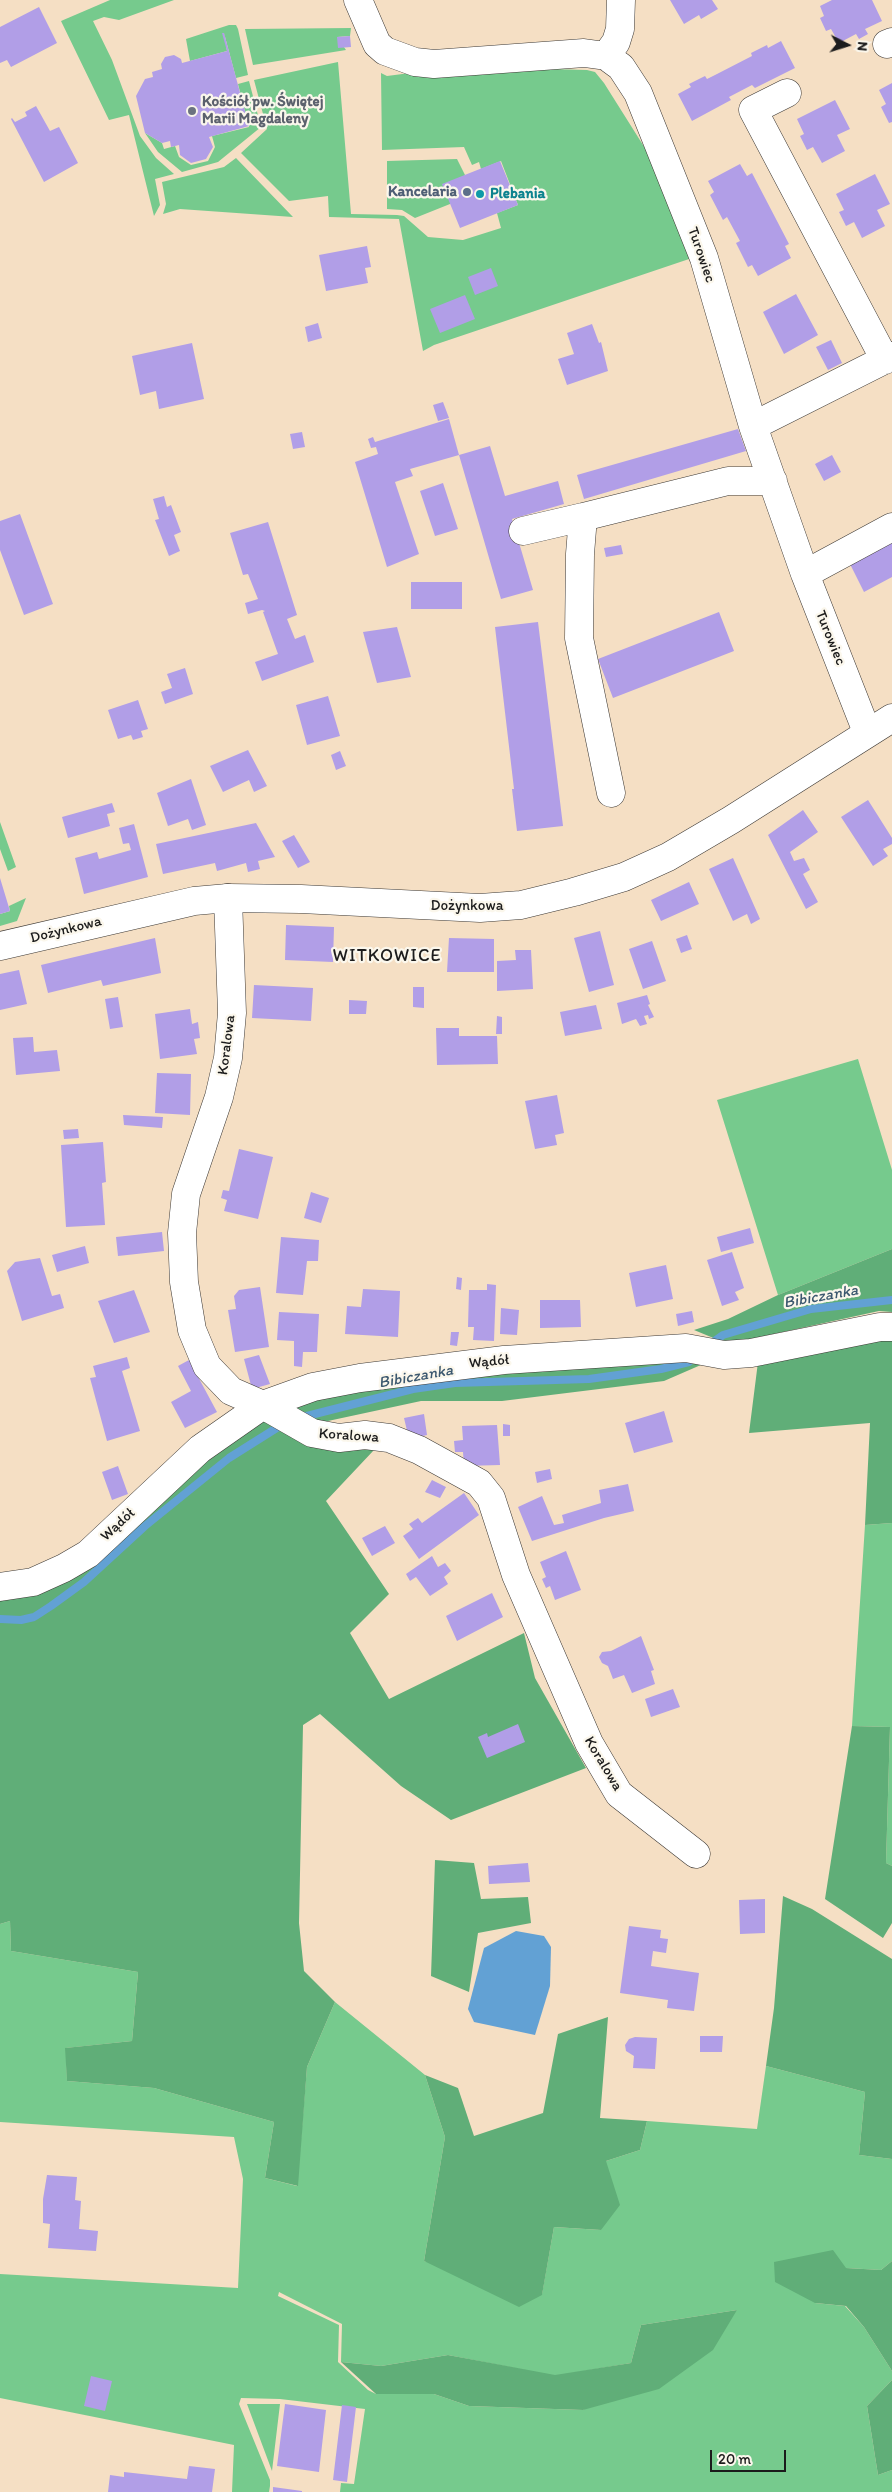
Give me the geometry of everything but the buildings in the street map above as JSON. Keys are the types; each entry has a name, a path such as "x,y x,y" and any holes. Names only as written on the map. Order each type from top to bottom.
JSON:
{"street":[{"path":"358,0 377,44 385,51 415,62 434,64 584,53 606,56 616,42 620,30 621,0"},
{"name":"Turowiec","path":"606,56 621,67 638,93 700,248 753,426 805,574 868,732"},
{"path":"753,426 888,358 753,110 787,93"},
{"path":"523,531 728,480 773,482"},
{"path":"583,517 580,554 579,638 611,793"},
{"path":"805,574 892,527"},
{"name":"Dożynkowa","path":"0,946 194,901 228,898 301,899 480,908 520,904 574,892 624,876 668,857 731,820 892,718"},
{"name":"Koralowa","path":"228,898 232,1013 228,1058 219,1097 186,1194 182,1233 184,1282 192,1330 207,1366 231,1391 271,1409 312,1433 340,1438 365,1435 389,1438 418,1450 479,1483 491,1498 516,1575 589,1743 619,1794 696,1854"},
{"name":"Wądół","path":"0,1588 33,1582 64,1568 88,1554 200,1449 313,1388 360,1378 446,1366 686,1348 724,1355 751,1353 880,1327 892,1327"}],"green space":[{"path":"110,0 174,0 119,20 104,17 93,21 112,60 140,136 156,158 174,174 155,179 160,205 154,216 129,115 109,120 61,21"},
{"path":"229,25 236,25 238,29 248,75 236,78 224,33 227,51 190,61 186,39"},
{"path":"351,28 350,36 337,37 346,50 253,65 245,29"},
{"path":"338,62 351,214 404,216 428,237 463,240 501,228 497,213 518,205 501,161 481,169 479,162 472,165 464,147 382,150 381,73 387,76 418,72 512,68 587,70 595,72 604,83 660,172 695,257 434,345 423,351 399,219 329,217 328,196 289,201 241,153 267,129 254,80"},
{"path":"249,81 261,127 218,162 182,172 158,152 145,133 162,143 164,149 175,146 179,157 191,165 208,161 215,147 212,136 249,127 238,84"},
{"path":"236,158 293,217 180,209 163,214 166,204 162,182 224,167"},
{"path":"457,159 465,175 450,204 415,218 402,210 387,209 387,161"},
{"path":"0,822 16,867 8,871 0,849"},
{"path":"26,898 17,921 0,926 0,914 10,911 9,906"},
{"path":"858,1059 892,1170 892,1249 778,1295 717,1100"},
{"path":"892,1249 892,1312 879,1311 728,1344 694,1330 728,1319 778,1295"},
{"path":"892,1332 892,1523 865,1525 870,1423 749,1433 758,1362"},
{"path":"681,1354 710,1361 664,1381 502,1401 421,1401 314,1424 287,1405 438,1377"},
{"path":"263,1416 334,1448 374,1450 326,1501 389,1594 350,1633 389,1699 524,1633 535,1678 586,1768 451,1820 401,1786 320,1714 303,1725 299,1923 304,1971 335,2002 307,2067 298,2186 265,2178 274,2122 154,2088 67,2081 65,2048 132,2041 138,1972 11,1951 10,1921 0,1924 0,1600"},
{"path":"892,1523 892,1866 886,1863 890,1727 852,1726 865,1525"},
{"path":"852,1726 890,1727 886,1863 892,1866 892,1923 883,1938 825,1899"},
{"path":"435,1860 474,1863 481,1899 528,1897 531,1923 478,1933 469,1992 431,1976"},
{"path":"783,1896 812,1909 892,1959 892,2159 859,2155 865,2092 766,2066 774,2008"},
{"path":"10,1921 11,1951 138,1972 132,2041 66,2048 67,2081 154,2088 274,2122 265,2178 297,2186 307,2067 335,2002 425,2075 445,2137 424,2261 542,2294 554,2227 601,2230 606,2161 640,2150 647,2121 757,2129 766,2066 865,2092 859,2155 892,2159 892,2261 881,2270 846,2268 815,2303 845,2306 864,2327 892,2371 892,2380 867,2406 878,2475 892,2470 892,2492 340,2492 341,2483 354,2484 365,2409 280,2399 241,2398 239,2404 270,2480 270,2486 269,2492 232,2492 234,2445 0,2398 0,2274 238,2288 243,2179 234,2137 0,2122 0,1924","holes":["279,2292 342,2324 341,2362 381,2366 448,2355 555,2376 631,2363 641,2325 737,2310 583,2410 469,2406 434,2394 376,2394 368,2390 338,2362 339,2325 278,2296"]},
{"path":"608,2017 600,2118 647,2121 640,2150 606,2161 620,2205 601,2230 554,2227 542,2295 519,2307 424,2261 445,2137 425,2075 458,2088 474,2136 543,2113 558,2034"},
{"path":"833,2250 846,2268 881,2270 892,2261 892,2371 864,2327 846,2306 815,2303 775,2282 774,2262"},
{"path":"737,2310 713,2350 659,2389 583,2410 469,2406 434,2394 376,2394 341,2362 381,2366 448,2355 555,2375 631,2363 641,2325"},
{"path":"892,2380 892,2470 878,2475 867,2406"},
{"path":"247,2404 280,2404 272,2471"}],"water":[{"path":"516,1931 544,1936 551,1947 550,1986 535,2035 474,2022 468,2009 484,1948"}],"waterway":[{"name":"Bibiczanka","path":"709,1345 723,1335 811,1309 892,1300"},
{"name":"Bibiczanka","path":"299,1418 413,1389 455,1383 589,1379 661,1369 689,1362 695,1357"},
{"name":"Bibiczanka","path":"0,1619 21,1620 34,1617 51,1606 84,1582 145,1526 229,1458 283,1424"}],"place":[{"name":"Kościół pw. Świętej Marii Magdaleny","path":"192,111"},
{"name":"Kancelaria","path":"467,192"},
{"name":"Plebania","path":"480,194"}],"district":[{"name":"WITKOWICE","path":"387,956"}]}
